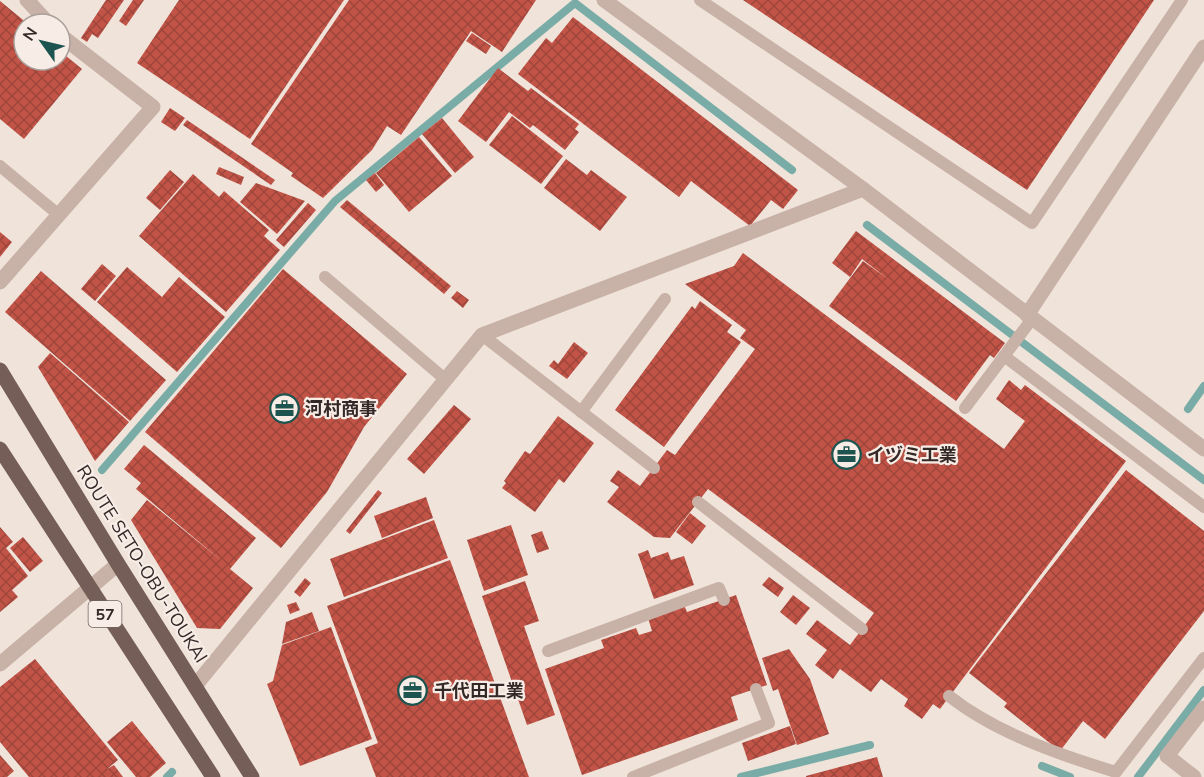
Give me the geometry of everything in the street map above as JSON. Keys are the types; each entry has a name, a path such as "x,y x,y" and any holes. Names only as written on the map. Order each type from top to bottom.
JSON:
{"main road":[{"name":"ROUTE SETO-OBU-TOUKAI","path":"0,369 118,564 252,777"},
{"name":"57","path":"0,449 213,777"}],"street":[{"path":"27,0 38,12"},
{"path":"604,0 862,189 1028,321 1204,450"},
{"path":"0,282 153,107 72,44"},
{"path":"1028,321 1204,47"},
{"path":"195,686 482,335 862,189"},
{"path":"0,664 118,564"},
{"path":"1194,777 1167,756 1204,708"}],"lane":[{"path":"700,0 1032,223 1182,0"},
{"path":"0,166 59,215"},
{"path":"325,277 446,380"},
{"path":"581,412 665,299"},
{"path":"964,408 1028,321"},
{"path":"482,335 654,468"},
{"path":"1004,356 1204,507"},
{"path":"698,502 862,628"},
{"path":"548,651 719,588 724,600"},
{"path":"949,696 964,707 1058,755 1116,772 1204,658"},
{"path":"633,777 769,723 756,688"}],"building":[{"path":"106,0 124,0 98,38 92,34 87,42 81,38"},
{"path":"133,0 144,0 126,26 119,21"},
{"path":"179,0 344,0 250,139 137,63"},
{"path":"349,0 536,0 502,52 471,31 401,135 387,126 372,150 323,198 291,176 293,173 251,144"},
{"path":"743,0 1154,0 1027,190"},
{"path":"0,1 13,12 12,72 72,72 72,61 82,69 24,139 0,119"},
{"path":"573,17 798,190 783,209 771,200 750,226 691,181 679,197 518,74 546,38 552,43"},
{"path":"472,33 491,46 486,54 466,41"},
{"path":"498,68 528,91 531,88 579,124 575,129 579,132 565,150 533,125 530,128 509,112 486,142 458,121"},
{"path":"170,108 185,118 175,131 161,122"},
{"path":"512,116 563,156 541,184 489,145"},
{"path":"442,118 474,157 455,173 422,134"},
{"path":"187,120 275,180 271,185 183,125"},
{"path":"419,137 452,176 409,212 376,173"},
{"path":"566,159 587,175 591,170 627,197 600,231 544,188"},
{"path":"219,167 244,177 241,185 216,174"},
{"path":"170,170 184,182 160,210 146,198"},
{"path":"375,173 384,185 376,192 366,180"},
{"path":"193,174 219,197 224,191 269,230 264,236 280,250 226,312 139,236"},
{"path":"256,183 305,201 277,234 240,202"},
{"path":"347,200 451,286 444,294 340,207"},
{"path":"308,203 316,210 284,247 276,240"},
{"path":"856,231 1005,343 994,358 990,355 956,401 829,306 863,261 888,279 862,259 850,277 832,263"},
{"path":"0,232 12,242 0,257"},
{"path":"743,253 1004,449 1025,421 996,399 1009,380 1021,390 1025,385 1126,461 940,709 933,704 922,719 904,706 908,699 881,679 871,692 840,669 833,679 815,665 827,650 806,634 817,620 850,645 874,613 708,489 670,538 654,537 607,502 619,487 610,481 618,470 640,486 667,450 675,455 755,349 740,338 746,330 685,284 734,266"},
{"path":"102,264 116,276 95,301 81,289"},
{"path":"127,267 162,297 179,277 225,317 177,372 97,302"},
{"path":"283,269 407,374 364,427 327,492 281,548 145,432"},
{"path":"41,271 166,380 130,421 5,312"},
{"path":"457,291 469,300 463,308 451,298"},
{"path":"700,301 732,325 727,332 741,342 664,447 615,410 692,306 695,309"},
{"path":"574,342 588,353 567,379 549,366 554,360 558,364"},
{"path":"50,353 129,422 95,461 38,367"},
{"path":"454,405 471,419 424,474 407,459"},
{"path":"558,416 594,443 564,483 559,479 535,512 502,488 506,483 504,481 525,451 530,454"},
{"path":"144,445 256,538 230,569 253,588 220,629 197,628 131,520 147,500 223,562 136,489 141,483 124,469"},
{"path":"1126,470 1204,531 1204,611 1105,739 1083,721 1060,751 1004,707 1007,703 969,673"},
{"path":"378,490 382,493 350,534 346,531"},
{"path":"426,497 433,518 382,538 374,516"},
{"path":"690,513 706,526 692,544 676,532"},
{"path":"434,520 448,558 344,597 330,559"},
{"path":"511,525 528,575 484,591 467,540"},
{"path":"0,527 13,542 6,548 28,576 12,590 18,597 0,612"},
{"path":"542,531 549,549 537,553 531,535"},
{"path":"23,537 43,561 30,572 10,548"},
{"path":"648,550 651,558 668,552 671,560 684,556 694,585 654,599 638,554"},
{"path":"450,560 529,777 376,777 365,748 378,743 327,606"},
{"path":"769,577 784,588 778,597 762,585"},
{"path":"305,578 311,583 300,597 294,592"},
{"path":"525,581 539,621 524,626 555,715 527,725 482,596"},
{"path":"736,595 767,685 731,697 738,720 582,775 545,669 604,648 601,640 636,628 639,635 652,631 648,618 684,605 687,612"},
{"path":"793,595 810,608 796,625 780,612"},
{"path":"296,602 300,610 290,614 287,605"},
{"path":"312,612 319,631 282,644 286,622"},
{"path":"331,627 372,739 300,766 267,684 273,681 282,645"},
{"path":"789,649 810,679 829,734 797,745 778,689 773,691 762,658"},
{"path":"35,659 118,760 107,769 114,765 123,777 29,777 0,742 0,687"},
{"path":"132,721 166,763 150,777 136,777 107,742"},
{"path":"790,726 796,744 748,761 742,743"},
{"path":"0,755 14,771 7,777 0,777"},
{"path":"877,757 883,777 806,777 806,776"}],"waterway":[{"path":"102,470 335,201 575,3 792,170"},
{"path":"867,225 1204,480"},
{"path":"1188,409 1204,386"},
{"path":"1138,777 1204,690"},
{"path":"741,777 870,745"},
{"path":"1042,766 1070,777"},
{"path":"167,777 172,772"}],"place":[{"name":"河村商事","path":"284,409"},
{"name":"イヅミ工業","path":"846,455"},
{"name":"千代田工業","path":"413,691"}]}
